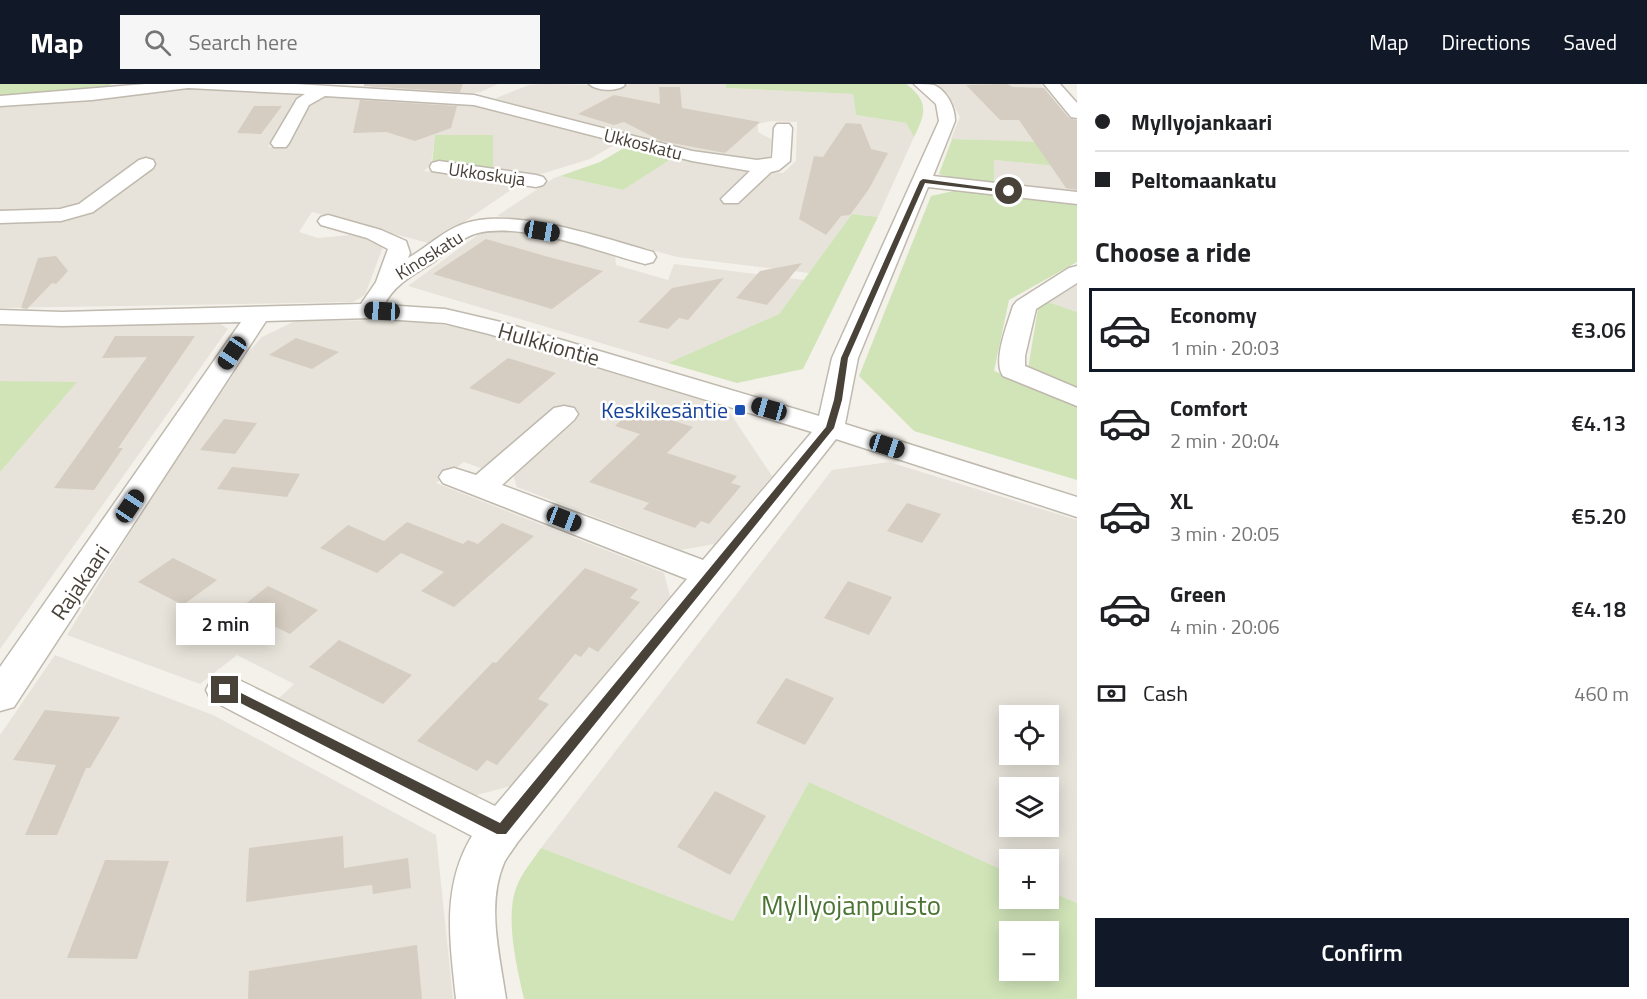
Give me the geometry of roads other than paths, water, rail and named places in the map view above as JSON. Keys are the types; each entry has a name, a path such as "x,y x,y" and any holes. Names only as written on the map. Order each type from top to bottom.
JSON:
{"street":[{"path":"0,101 76,96 184,84"},
{"path":"193,84 281,87 321,92 358,89 474,100 498,91"},
{"path":"597,84 617,85"},
{"path":"481,999 473,919 474,887 483,858 501,830 830,428 838,400 844,358 945,128 947,108 938,96 921,84"},
{"path":"1052,84 1077,113"},
{"path":"280,143 303,102 321,92"},
{"name":"Ukkoskatu","path":"474,100 676,152 765,167"},
{"path":"731,200 765,167 781,161 783,128"},
{"path":"0,217 61,215 86,208 146,164"},
{"name":"Ukkoskuja","path":"439,167 545,178 473,227"},
{"path":"923,181 1077,198"},
{"path":"328,221 374,234 398,246 399,254 387,281"},
{"name":"Kinoskatu","path":"369,310 387,281 473,227 508,226 538,230 583,239 645,257"},
{"path":"1077,273 1025,306 1012,356 1012,370 1077,398"},
{"name":"Hulkkiontie","path":"0,317 62,319 369,310 470,321 830,428 1077,507"},
{"name":"Rajakaari","path":"0,697 258,315"},
{"path":"564,414 468,482 710,575"},
{"path":"225,690 501,830"}],"place":[{"name":"Keskikesäntie","path":"740,410"}],"park label":[{"name":"Myllyojanpuisto","path":"851,904"}]}
